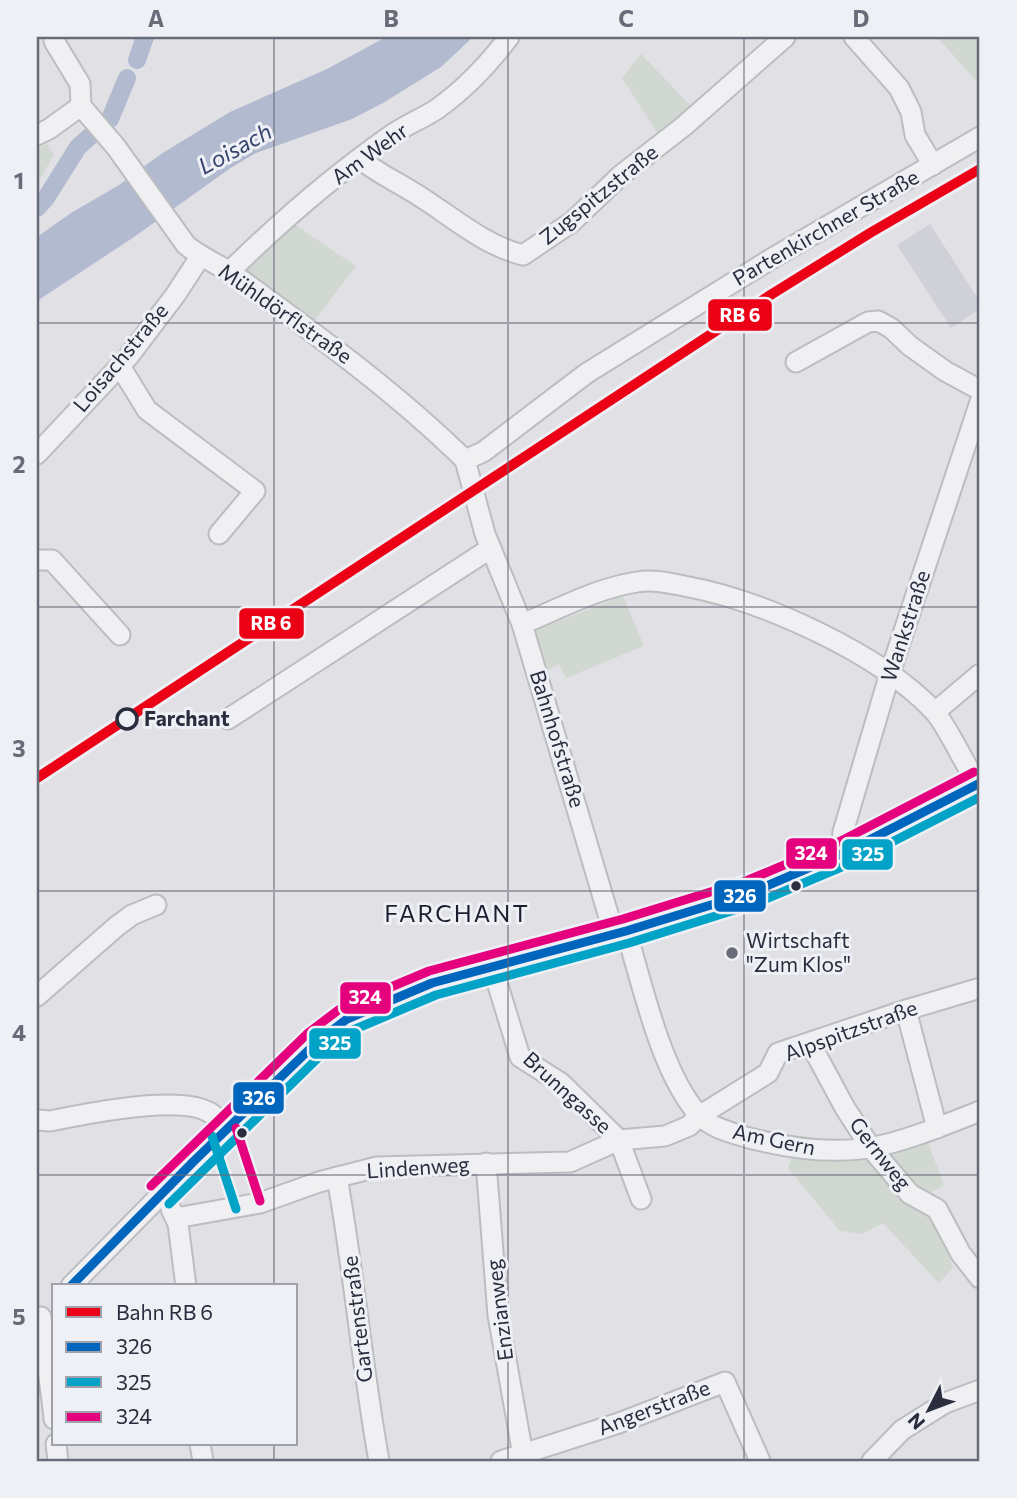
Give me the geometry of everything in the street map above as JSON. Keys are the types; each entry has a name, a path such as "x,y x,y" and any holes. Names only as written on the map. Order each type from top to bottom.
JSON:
{"street":[{"path":"37,135 86,112 80,84 54,37"},
{"name":"Am Wehr","path":"230,271 282,220 391,134 435,110 471,82 509,37"},
{"name":"Zugspitzstraße","path":"360,159 373,170 504,250 523,255 572,222 621,176 684,126 785,37"},
{"path":"854,37 899,88 911,112 915,135 933,166"},
{"name":"Mühldörflstraße","path":"86,112 121,155 178,236 200,257 230,271 404,403 465,460"},
{"name":"Partenkirchner Straße","path":"465,460 483,452 587,373 771,259 980,137"},
{"name":"Loisachstraße","path":"37,454 120,366 176,294 200,257"},
{"path":"796,362 867,322 878,321 891,328 910,346 945,371 980,390"},
{"path":"120,366 147,410 256,491 219,534"},
{"name":"Wankstraße","path":"846,852 842,842 843,832 890,673 980,402"},
{"name":"Bahnhofstraße","path":"465,460 471,490 522,624 620,932"},
{"path":"228,719 491,548"},
{"path":"37,559 52,560 120,635"},
{"path":"73,1284 317,1042 347,1019 432,983 620,932 750,893 846,852 979,783 935,712 890,673 834,640 709,590 660,581 638,581 606,590 522,624"},
{"path":"935,712 980,674"},
{"path":"37,996 117,926 132,915 156,905"},
{"path":"620,932 682,1093 699,1116"},
{"name":"Brunngasse","path":"492,966 520,1057 562,1083 619,1139"},
{"name":"Alpspitzstraße","path":"699,1116 768,1073 778,1053 980,988"},
{"path":"906,1010 937,1128"},
{"name":"Gernweg","path":"810,1042 845,1108 871,1148 910,1194 937,1209 961,1254 980,1278"},
{"path":"37,1120 50,1121 170,1103 192,1106 212,1114 224,1132"},
{"name":"Am Gern","path":"699,1116 725,1130 809,1150 871,1148 937,1128 980,1111"},
{"name":"Lindenweg","path":"176,1219 260,1203 337,1177 377,1167 570,1162 619,1139 666,1136 689,1126 699,1116"},
{"path":"619,1139 640,1199"},
{"name":"Enzianweg","path":"486,1163 498,1315 523,1455"},
{"name":"Gartenstraße","path":"337,1177 379,1461"},
{"path":"160,1195 176,1219 186,1284"},
{"path":"44,1314 43,1346 52,1391"},
{"name":"Angerstraße","path":"501,1461 619,1423 725,1382 760,1461"},
{"path":"872,1461 902,1430 945,1403 980,1390"}],"shaded area":[{"path":"937,37 980,37 980,85"},
{"path":"641,54 691,106 658,134 622,78"},
{"path":"47,144 54,155 37,184 37,149"},
{"path":"291,222 356,266 313,323 245,273 246,265"},
{"path":"930,224 980,302 980,309 951,328 897,245"},
{"path":"623,596 644,646 566,678 559,664 548,670 534,631"},
{"path":"926,1137 944,1185 930,1193 934,1216 953,1268 939,1283 883,1223 862,1234 840,1231 788,1168 792,1156"}],"water":[{"name":"Loisach","path":"386,37 473,37 441,67 383,103 352,119 256,153 232,167 134,237 37,301 37,237 119,185 161,154 230,112 327,69"}],"waterway":[{"path":"137,60 145,37"},
{"path":"37,208 78,147 110,119 127,78"}],"transit line":[{"path":"37,778 772,294 980,169"},
{"name":"324","path":"151,1186 308,1033 341,1008 429,971 623,919 746,881 841,841 974,772"},
{"name":"326","path":"73,1284 194,1161 317,1042 347,1019 432,983 626,931 750,893 846,852 980,783"},
{"name":"325","path":"169,1204 325,1051 353,1030 436,995 629,943 754,904 851,863 980,797"},
{"name":"324","path":"236,1128 260,1201"},
{"name":"325","path":"212,1136 236,1209"}],"place":[{"name":"Farchant","path":"127,719"},
{"name":"Wirtschaft \"Zum Klos\"","path":"732,953"}],"district":[{"name":"FARCHANT","path":"457,914"}]}
